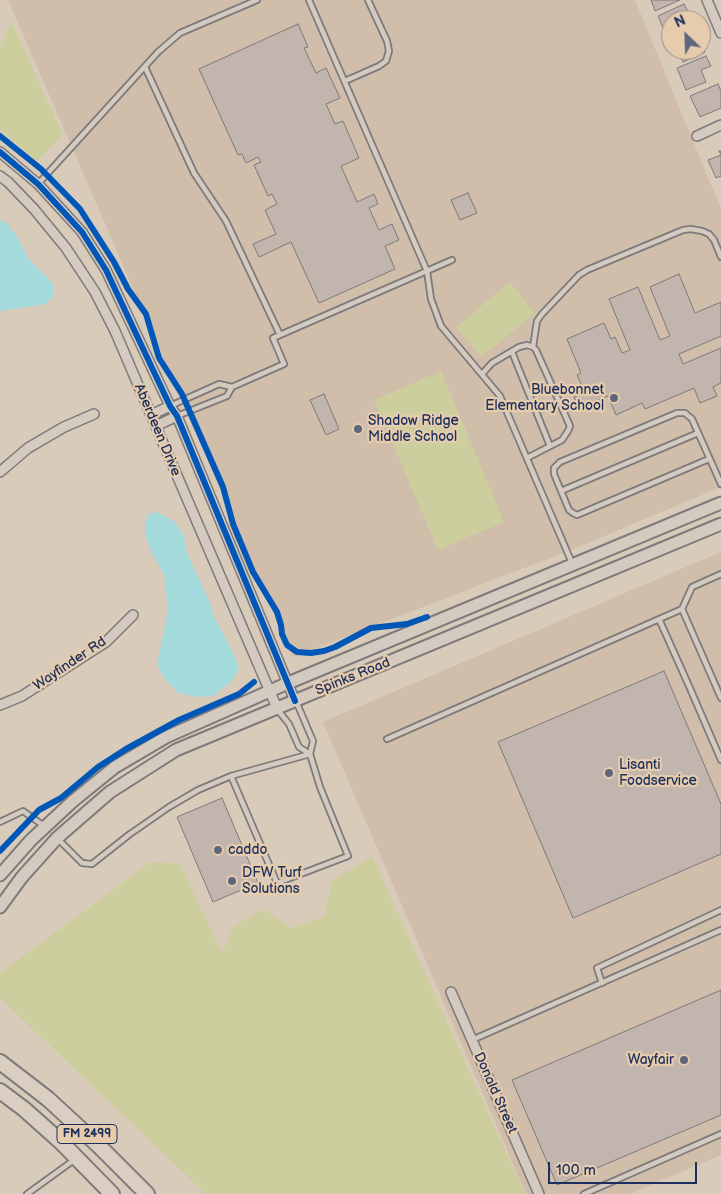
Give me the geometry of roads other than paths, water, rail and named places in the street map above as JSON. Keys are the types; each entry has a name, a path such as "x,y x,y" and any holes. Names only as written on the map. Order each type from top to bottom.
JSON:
{"main road":[{"name":"Spinks Road","path":"0,875 44,827 115,767 166,737 269,691 721,502"},
{"name":"Spinks Road","path":"0,907 22,877 57,838 110,792 176,750 721,524"},
{"path":"572,565 579,583"},
{"path":"44,827 57,838"},
{"name":"FM 2499","path":"0,1062 48,1099 147,1194"},
{"name":"FM 2499","path":"0,1091 77,1158 112,1194"}],"street":[{"path":"707,0 721,33"},
{"path":"697,136 721,125"},
{"name":"Aberdeen Drive","path":"0,152 38,184 82,232 106,270 170,406 177,416 295,701"},
{"name":"Aberdeen Drive","path":"0,176 34,209 66,248 95,292 156,426 277,708"},
{"path":"151,415 170,406"},
{"path":"0,472 28,448 64,427 94,414"},
{"path":"156,426 177,416"},
{"name":"Wayfinder Rd","path":"0,705 22,696 106,642 133,615"},
{"name":"Donald Street","path":"451,992 539,1194"}],"lane":[{"path":"38,184 145,67 180,32 257,0"},
{"path":"309,0 427,271 431,299 441,326 500,396 572,565"},
{"path":"345,82 379,66 386,61 389,51 387,41 368,0"},
{"path":"145,67 194,172 226,221 280,335"},
{"path":"533,347 537,321 579,275 587,270 683,230 691,229 709,234 714,240 721,257"},
{"path":"170,406 219,384 232,386 284,364 273,338 452,260"},
{"path":"482,374 492,363 527,345 536,350 570,426 562,440 527,458"},
{"path":"512,352 550,446"},
{"path":"177,416 227,396 232,386"},
{"path":"709,459 577,515 569,510 554,474 554,468 557,464 566,459 677,413 685,413 698,434 721,484"},
{"path":"561,491 698,434"},
{"path":"387,739 682,609 692,587 721,574"},
{"path":"682,609 721,698"},
{"path":"658,619 721,760"},
{"path":"231,776 277,884 348,856 320,787 310,754 313,741 295,701"},
{"path":"277,708 289,724 299,747 310,754"},
{"path":"57,838 82,863 92,864 130,834 198,790 231,776 310,754"},
{"path":"0,822 23,811 44,827"},
{"path":"602,983 597,968 721,910"},
{"path":"472,1040 721,930"},
{"path":"584,1194 721,1134"},
{"path":"26,1194 77,1158"}],"water":[{"path":"0,220 6,222 18,238 28,258 53,284 54,295 46,304 0,311"},
{"path":"157,512 174,521 184,536 186,551 239,669 231,682 213,696 198,697 178,693 164,678 157,664 168,610 164,575 151,551 145,534 145,521 149,514"}],"place":[{"name":"Bluebonnet Elementary School","path":"614,398"},
{"name":"Shadow Ridge Middle School","path":"358,429"},
{"name":"Lisanti Foodservice","path":"609,773"},
{"name":"caddo","path":"218,850"},
{"name":"DFW Turf Solutions","path":"232,881"},
{"name":"Wayfair","path":"684,1060"}]}
